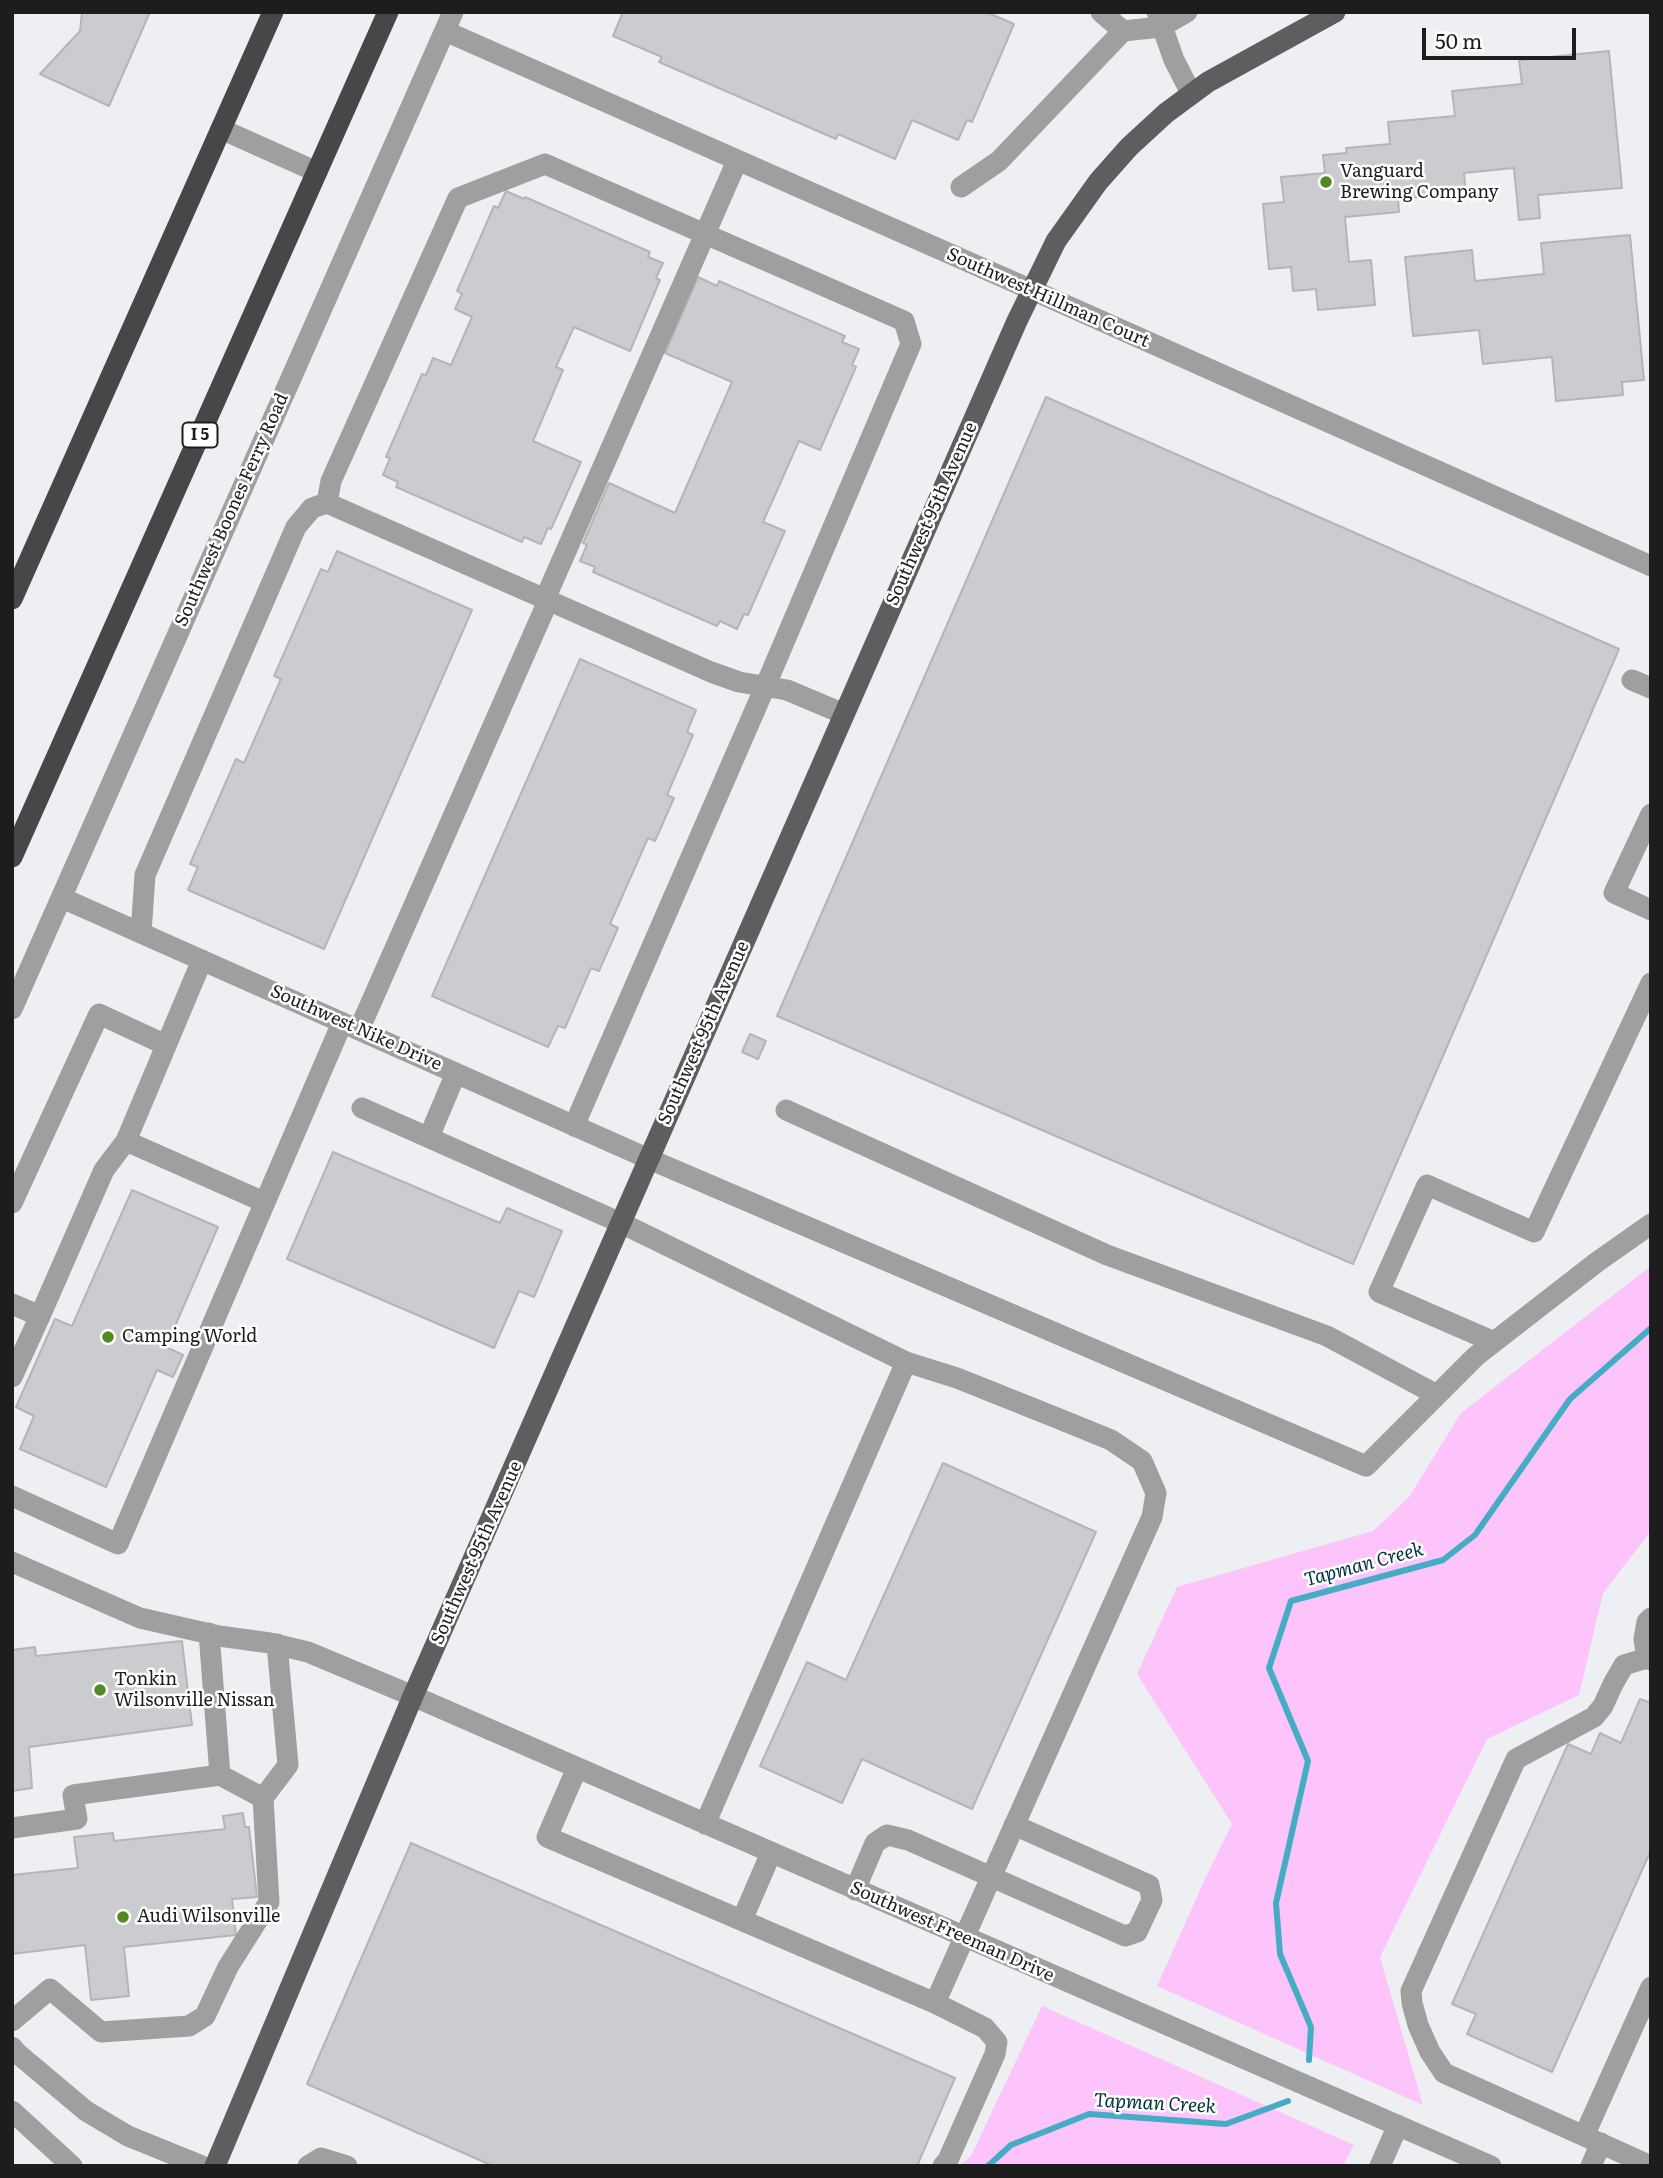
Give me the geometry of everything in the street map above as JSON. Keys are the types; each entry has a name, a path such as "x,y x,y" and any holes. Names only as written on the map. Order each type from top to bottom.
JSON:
{"highway":[{"path":"12,599 273,12"},
{"name":"I 5","path":"12,858 388,12"}],"main road":[{"name":"Southwest 95th Avenue","path":"215,2166 413,1696 844,714 1056,241 1098,182 1146,130 1208,82 1335,12"}],"street":[{"path":"1101,12 1123,31"},
{"path":"961,187 999,161 1123,31 1187,12"},
{"path":"1159,20 1174,60 1192,93"},
{"name":"Southwest Hillman Court","path":"449,22 737,161 1651,566"},
{"name":"Southwest Boones Ferry Road","path":"12,1009 449,22"},
{"path":"221,129 317,172"},
{"path":"12,1496 118,1544 264,1202 350,1026 546,600 737,161"},
{"path":"327,503 331,481 458,198 545,164 904,321 911,344 574,1126"},
{"path":"141,933 145,875 296,527 312,508 327,503 711,672 738,682 787,690 844,714"},
{"path":"1651,814 1614,893 1651,910"},
{"name":"Southwest Nike Drive","path":"62,898 649,1159 1366,1466 1437,1395"},
{"path":"12,1377 104,1170 126,1141 202,960"},
{"path":"1494,1342 1378,1292 1427,1185 1534,1232 1651,983"},
{"path":"12,1203 99,1014 166,1045"},
{"path":"429,1137 456,1073"},
{"path":"362,1108 621,1223 906,1362 957,1378 1111,1440 1143,1461 1156,1493 1152,1517 934,2003"},
{"path":"786,1110 1107,1255 1327,1336 1437,1395 1476,1356 1601,1258 1651,1224"},
{"path":"126,1141 264,1202"},
{"path":"12,1304 40,1316"},
{"path":"705,1824 906,1362"},
{"name":"Southwest Freeman Drive","path":"12,1562 140,1618 308,1652 1491,2166"},
{"path":"1651,1618 1647,1622 1643,1639 1649,1659 1624,1665 1603,1706 1594,1717 1516,1759 1411,1991 1419,2025 1430,2052 1444,2073 1651,2166"},
{"path":"208,1633 220,1775"},
{"path":"12,2021 50,1989 102,2032 188,2026 205,2016 228,1967 269,1902 262,1798 288,1765 277,1644"},
{"path":"577,1768 547,1837 934,2003 985,2028 997,2042 995,2054 943,2166"},
{"path":"12,1828 76,1819 73,1795 220,1775 262,1798"},
{"path":"855,1890 876,1843 887,1835 908,1840 1125,1936 1137,1932 1152,1900 1149,1885 1014,1825"},
{"path":"742,1920 771,1853"},
{"path":"1591,2166 1592,2140 1651,1987"},
{"path":"12,2047 86,2111 128,2136 202,2166"},
{"path":"12,2111 72,2166"},
{"path":"1380,2166 1398,2125"},
{"path":"307,2166 321,2158 347,2166"}],"shaded area":[{"path":"1651,1266 1651,1531 1603,1593 1579,1695 1487,1739 1380,1957 1423,2105 1157,1986 1232,1824 1137,1674 1177,1587 1373,1531 1409,1497 1461,1413"},
{"path":"1042,2006 1354,2145 1343,2166 959,2166 971,2156"}],"building":[{"path":"82,12 150,12 109,106 40,74 80,31"},
{"path":"623,12 986,12 1014,24 972,122 967,120 958,140 912,120 895,159 838,134 836,139 659,62 662,57 613,36"},
{"path":"1609,51 1622,188 1538,195 1540,218 1519,220 1514,168 1464,173 1466,193 1398,199 1399,212 1345,217 1349,262 1371,260 1375,305 1318,310 1316,289 1293,291 1291,267 1269,269 1263,204 1284,202 1281,177 1325,173 1323,155 1347,153 1346,148 1390,144 1388,122 1455,116 1452,91 1522,84 1519,60"},
{"path":"506,191 650,252 648,257 663,263 656,278 660,280 630,351 574,327 556,367 563,370 533,441 581,462 551,529 548,528 541,544 524,537 522,542 396,487 398,482 383,475 390,458 386,457 422,374 426,375 433,358 451,365 472,317 455,309 462,294 457,291 494,206 498,208"},
{"path":"1630,235 1644,380 1622,382 1623,395 1556,401 1552,357 1483,364 1479,330 1413,336 1405,257 1472,250 1475,281 1544,274 1541,243"},
{"path":"698,277 717,286 719,281 845,336 842,342 859,349 852,365 856,367 820,450 799,441 763,522 785,531 748,615 744,614 737,629 720,621 717,626 593,572 595,567 580,561 587,545 583,543 609,483 675,513 732,382 665,353"},
{"path":"1046,397 1619,649 1353,1264 777,1016"},
{"path":"337,551 472,610 324,949 188,890 198,867 190,864 236,759 244,763 281,679 274,676 321,569 328,572"},
{"path":"580,659 696,710 687,732 693,735 667,795 674,798 655,841 648,838 610,924 618,928 599,971 591,968 565,1028 558,1026 548,1047 432,996"},
{"path":"750,1034 766,1041 758,1059 742,1052"},
{"path":"333,1152 500,1223 507,1208 562,1231 534,1297 519,1291 494,1348 287,1259"},
{"name":"Camping World","path":"132,1190 218,1227 166,1347 183,1355 173,1377 157,1370 106,1487 20,1449 34,1416 16,1407 55,1319 72,1326"},
{"path":"943,1463 1096,1532 972,1809 862,1759 842,1803 760,1766 807,1662 846,1680"},
{"name":"Tonkin Wilsonville Nissan","path":"182,1641 192,1725 29,1747 32,1788 12,1791 12,1650 35,1647 36,1656"},
{"path":"1640,1699 1651,1703 1651,1850 1552,2072 1467,2034 1476,2014 1452,2004 1568,1744 1591,1754 1600,1733 1621,1743"},
{"name":"Audi Wilsonville","path":"243,1813 245,1827 249,1827 257,1897 232,1899 236,1935 124,1947 129,1996 91,2000 85,1945 12,1954 12,1875 78,1868 74,1837 113,1833 114,1841 225,1829 223,1816"},
{"path":"411,1843 955,2078 917,2166 493,2166 307,2084"}],"waterway":[{"name":"Tapman Creek","path":"1309,2060 1311,2027 1280,1954 1276,1903 1308,1761 1269,1668 1291,1601 1443,1560 1475,1535 1570,1399 1651,1328"},
{"name":"Tapman Creek","path":"988,2166 1011,2145 1089,2114 1226,2124 1288,2101"}],"place":[{"name":"Vanguard Brewing Company","path":"1326,182"},
{"name":"Camping World","path":"108,1337"},
{"name":"Tonkin Wilsonville Nissan","path":"100,1690"},
{"name":"Audi Wilsonville","path":"123,1917"}]}
